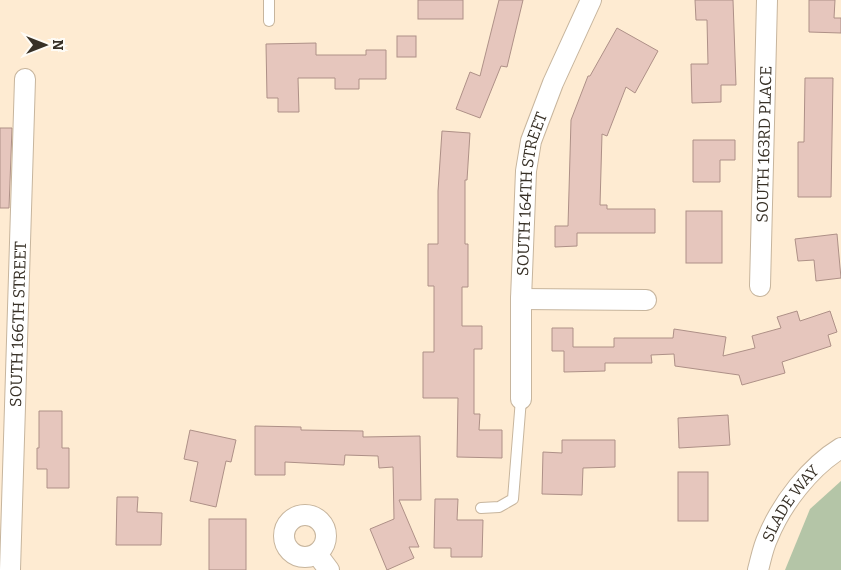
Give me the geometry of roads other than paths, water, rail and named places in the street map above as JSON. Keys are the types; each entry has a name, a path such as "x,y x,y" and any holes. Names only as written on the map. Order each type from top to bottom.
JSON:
{"street":[{"name":"SOUTH 164TH STREET","path":"521,399 521,299 526,171 531,141 553,83 591,0"},
{"name":"SOUTH 163RD PLACE","path":"760,286 768,0"},
{"name":"SOUTH 166TH STREET","path":"6,563 25,79"},
{"path":"521,299 646,300"},
{"name":"SLADE WAY","path":"758,570 768,536 790,498 813,471 841,448"},
{"path":"317,554 329,570"}],"lane":[{"path":"269,0 269,21"},
{"path":"481,508 499,507 513,499 521,399"}]}
